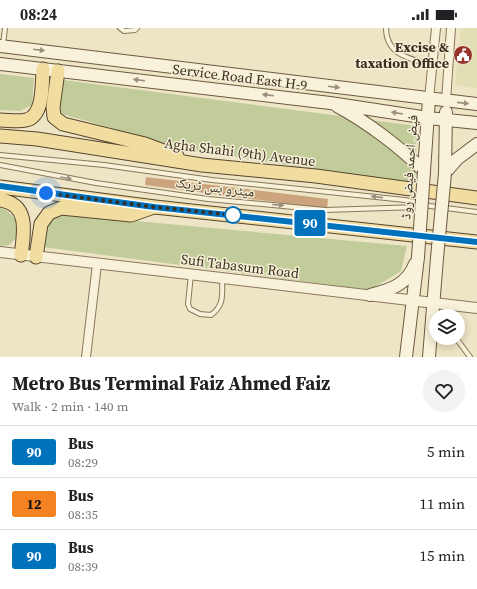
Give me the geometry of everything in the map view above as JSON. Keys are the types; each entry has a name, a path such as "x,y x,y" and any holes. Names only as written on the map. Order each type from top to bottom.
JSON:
{"main road":[{"name":"Service Road East H-9","path":"1,46 477,104"},
{"name":"Service Road East H-9","path":"0,64 330,102 428,118 477,122"},
{"path":"0,120 26,120 35,115 39,105 43,69"},
{"path":"58,71 53,107 54,117 64,124 145,144 202,165"},
{"name":"فیض احمد فیض روڈ","path":"406,357 418,257 429,99"},
{"path":"434,309 445,173 446,101"},
{"path":"330,102 349,113 411,158 424,171"},
{"name":"Agha Shahi (9th) Avenue","path":"0,136 37,139 202,165 316,176 477,198"},
{"path":"445,173 457,158 477,144"},
{"path":"0,186 154,207 477,242"},
{"path":"0,200 16,207 24,219 21,255"},
{"path":"36,257 41,224 49,213 61,208 131,215 154,207"},
{"path":"370,295 388,291 402,284 412,271 418,257"},
{"path":"429,357 432,345"}],"street":[{"path":"429,99 436,28"},
{"path":"446,101 452,28"},
{"name":"Sufi Tabasum Road","path":"0,252 477,308"},
{"path":"86,357 97,264"}],"lane":[{"path":"1,46 5,28"},
{"path":"120,28 124,31 135,30 137,28"},
{"path":"386,28 386,35 390,46 396,53 432,65"},
{"name":"میٹرو بس ٹریک","path":"0,156 104,165 212,180 405,200 430,206 477,212"},
{"name":"میٹرو بس ٹریک","path":"0,165 96,183 208,199 325,210 411,208 430,206"},
{"path":"191,274 188,304 190,309 200,314 211,314 218,310 222,303 222,278"},
{"path":"461,345 470,357"}],"shaded area":[{"path":"461,28 477,28 477,88 455,85"}],"green space":[{"path":"0,74 34,78 32,105 20,111 0,110"},
{"path":"63,80 417,126 415,184 188,150 62,114 58,98"},
{"path":"0,208 5,209 15,218 17,237 9,245 0,246"},
{"path":"59,214 407,246 401,271 370,290 43,247 48,220"}],"building":[{"path":"146,177 328,199 327,209 145,185"}],"bus line":[{"name":"90","path":"0,186 154,207 477,242"}],"place":[{"name":"Excise & taxation Office","path":"463,55"}],"route":[{"path":"46,193 234,216 233,215"}]}
